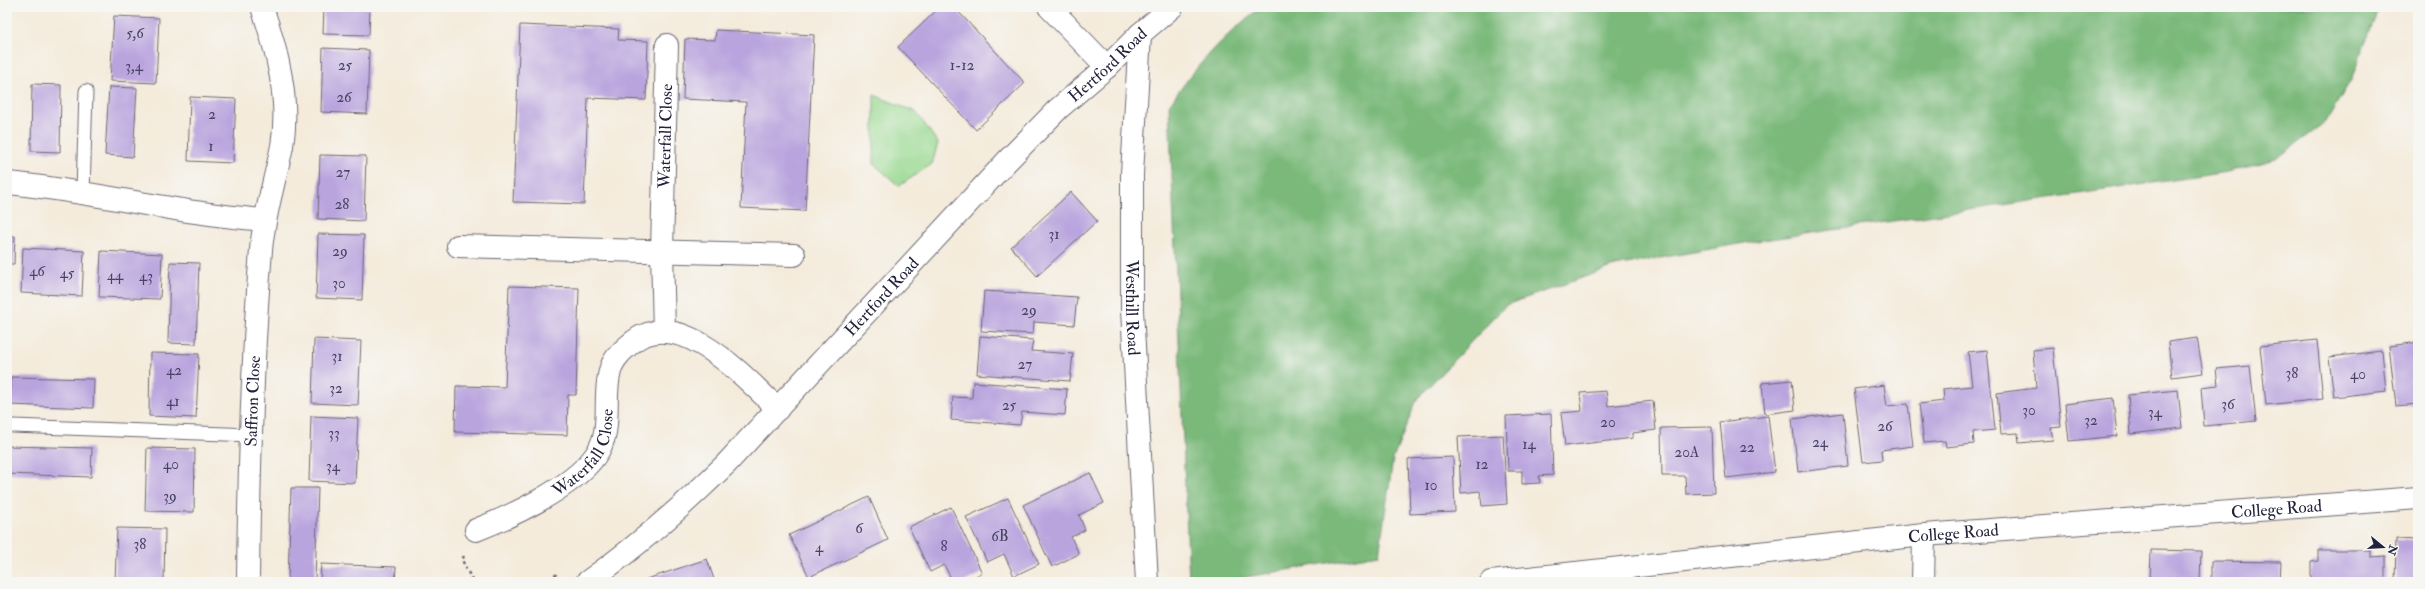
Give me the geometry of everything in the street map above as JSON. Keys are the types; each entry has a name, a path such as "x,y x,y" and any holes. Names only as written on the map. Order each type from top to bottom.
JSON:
{"street":[{"name":"Saffron Close","path":"248,582 256,330 265,220 282,146 284,125 282,83 277,53 262,7"},
{"path":"1049,7 1107,67"},
{"name":"Hertford Road","path":"587,582 618,561 678,511 726,464 1007,161 1058,109 1107,67 1140,34 1172,7"},
{"name":"Westhill Road","path":"1140,34 1132,174 1132,310 1147,582"},
{"name":"Waterfall Close","path":"664,331 662,251 667,45"},
{"path":"7,183 84,193 217,216 265,220"},
{"path":"458,246 794,255"},
{"name":"Waterfall Close","path":"476,530 510,517 534,503 572,478 595,456 605,438 606,396 610,370 622,351 643,335 664,331 688,337 711,350 778,409"},
{"name":"College Road","path":"1491,582 1924,534 2418,498"},
{"path":"1923,582 1924,534"}],"lane":[{"path":"84,193 86,91"},
{"path":"13,426 252,435"}],"green space":[{"path":"1261,7 2377,7 2377,13 2351,80 2325,123 2276,159 2228,172 1750,242 1615,266 1506,305 1417,399 1393,459 1379,554 1218,582 1189,582 1169,105 1211,52"},
{"path":"874,95 916,112 938,143 932,164 899,186 874,164"}],"building":[{"path":"324,7 370,7 369,35 323,34"},
{"path":"940,7 954,7 1025,83 976,130 898,47"},
{"path":"114,16 159,18 156,83 110,81"},
{"path":"520,25 619,29 618,40 648,41 646,100 588,98 584,204 513,202"},
{"path":"716,30 814,35 805,211 741,208 746,102 683,99 685,39 715,40"},
{"path":"323,48 369,50 367,114 321,112"},
{"path":"32,84 61,85 60,152 31,151"},
{"path":"109,87 137,88 133,157 105,155"},
{"path":"190,97 236,99 233,163 188,161"},
{"path":"320,155 366,156 364,221 318,219"},
{"path":"1071,192 1097,221 1037,276 1011,247"},
{"path":"318,234 364,235 362,300 316,298"},
{"path":"7,236 15,236 14,264 7,264"},
{"path":"23,248 84,251 82,296 21,293"},
{"path":"101,251 162,254 160,299 99,297"},
{"path":"170,262 199,263 196,344 168,343"},
{"path":"509,286 579,288 576,395 568,395 567,435 455,432 456,386 505,387"},
{"path":"984,291 1077,297 1074,325 1034,322 1033,334 981,331"},
{"path":"980,336 1033,340 1031,351 1073,354 1070,381 977,374"},
{"path":"2197,338 2203,373 2172,377 2168,342"},
{"path":"314,339 361,341 358,405 312,403"},
{"path":"2317,340 2323,399 2266,405 2260,346"},
{"path":"2418,342 2418,404 2396,406 2389,346"},
{"path":"2053,348 2061,427 2051,428 2053,440 2019,443 2018,433 2001,434 1997,393 2036,388 2033,350"},
{"path":"1987,350 1995,430 1973,432 1974,444 1946,447 1945,441 1924,443 1919,404 1944,401 1943,389 1972,386 1968,352"},
{"path":"2382,351 2386,391 2334,397 2329,357"},
{"path":"150,353 199,354 196,418 149,416"},
{"path":"2250,366 2256,421 2204,426 2201,387 2218,385 2216,369"},
{"path":"11,377 94,379 93,408 9,405"},
{"path":"1792,380 1795,410 1765,414 1762,383"},
{"path":"973,382 1067,389 1065,415 1022,412 1020,425 951,420 953,397 972,398"},
{"path":"1884,385 1887,406 1908,404 1913,446 1881,450 1882,460 1863,462 1854,389"},
{"path":"2178,390 2182,428 2131,434 2128,395"},
{"path":"1606,391 1608,406 1653,401 1656,430 1633,433 1633,438 1565,446 1561,413 1582,411 1580,393"},
{"path":"2113,398 2117,436 2069,441 2065,404"},
{"path":"1843,413 1848,466 1798,472 1792,419"},
{"path":"1551,414 1553,475 1539,476 1540,483 1522,484 1522,471 1508,471 1506,416"},
{"path":"311,416 358,418 355,483 309,481"},
{"path":"1768,416 1775,472 1726,478 1720,422"},
{"path":"1712,427 1714,493 1686,494 1685,476 1662,476 1661,428"},
{"path":"1503,435 1507,504 1482,506 1480,491 1461,493 1458,437"},
{"path":"7,446 92,448 91,477 7,474"},
{"path":"147,448 195,449 194,512 145,511"},
{"path":"1453,457 1455,512 1410,514 1408,459"},
{"path":"1090,473 1104,503 1079,515 1085,530 1071,537 1079,554 1052,567 1023,505"},
{"path":"291,488 318,488 315,582 288,582"},
{"path":"869,497 888,540 809,577 789,535"},
{"path":"1008,498 1039,564 1014,576 1004,554 987,562 966,517"},
{"path":"951,507 982,573 964,582 953,582 944,565 930,572 909,527"},
{"path":"117,528 165,529 164,582 115,582"},
{"path":"2396,539 2418,540 2418,582 2395,582"},
{"path":"2151,550 2201,551 2200,582 2150,582"},
{"path":"2318,550 2371,550 2371,557 2385,556 2385,582 2311,582 2311,562 2318,561"},
{"path":"707,559 715,582 641,582 641,581"},
{"path":"2211,561 2281,562 2280,582 2211,582"},
{"path":"321,564 396,567 395,582 320,582"}]}
